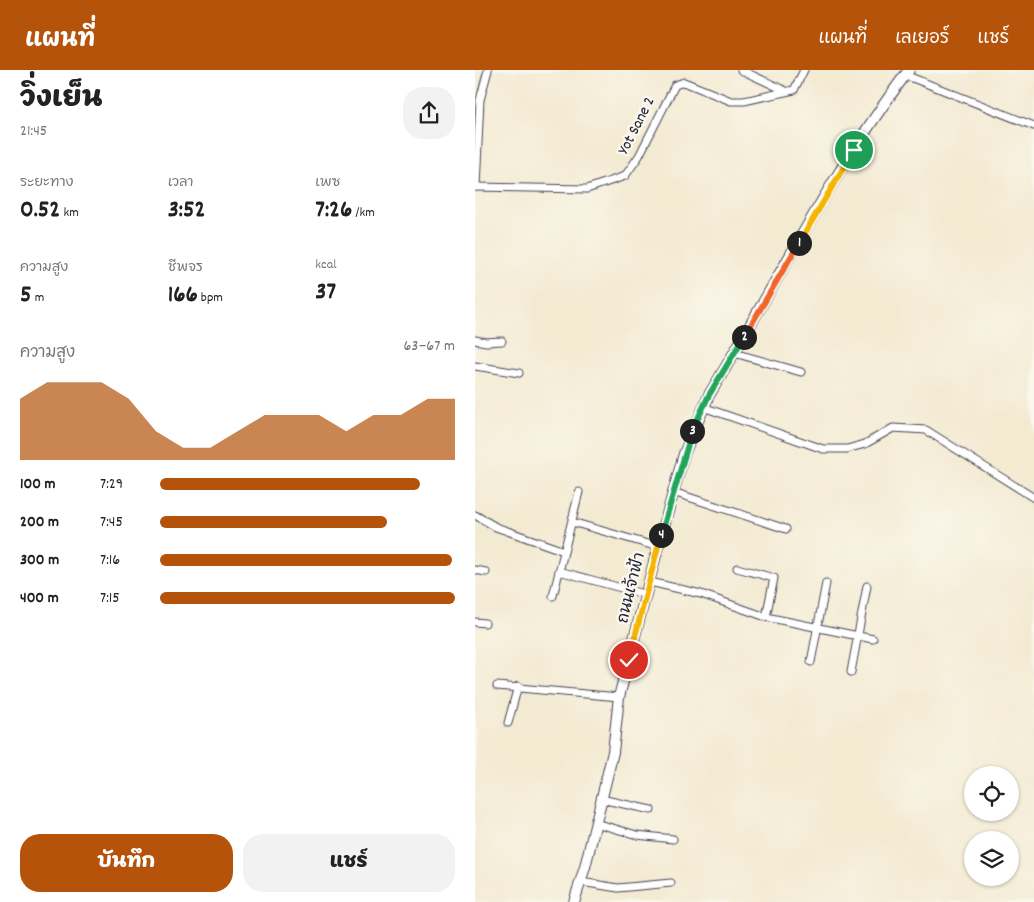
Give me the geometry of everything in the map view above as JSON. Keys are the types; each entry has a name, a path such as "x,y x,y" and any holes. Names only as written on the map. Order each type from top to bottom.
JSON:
{"main road":[{"name":"ถนนเจ้าฟ้า","path":"574,902 581,882 613,752 619,697 673,492 690,437 703,407 854,150 907,73"}],"street":[{"path":"476,187 477,99 488,70"},
{"path":"741,70 784,90"},
{"name":"Yot Sane 2","path":"476,187 587,189 625,176 639,156 675,84 684,82 731,101 744,101 784,90 794,90 804,70"},
{"path":"907,73 1034,126"},
{"path":"475,340 487,342 502,341"},
{"path":"734,353 801,372"},
{"path":"475,366 519,373"},
{"path":"703,407 823,449 847,449 865,444 893,428 926,430 1034,498"},
{"path":"553,596 579,492"},
{"path":"673,492 786,529"},
{"path":"475,515 496,526 564,551"},
{"path":"572,522 658,547"},
{"path":"737,568 774,578 766,617"},
{"path":"475,570 486,572"},
{"path":"559,571 647,595"},
{"path":"650,582 701,594 766,617 873,639"},
{"path":"811,662 826,583"},
{"path":"851,672 867,586"},
{"path":"475,622 485,623"},
{"path":"497,686 517,686 619,697"},
{"path":"508,723 517,686"},
{"path":"601,799 651,810"},
{"path":"595,823 637,835 673,839"},
{"path":"581,882 618,888 671,883"}],"route":[{"path":"629,660 673,492 693,429 709,395 854,150"}]}
